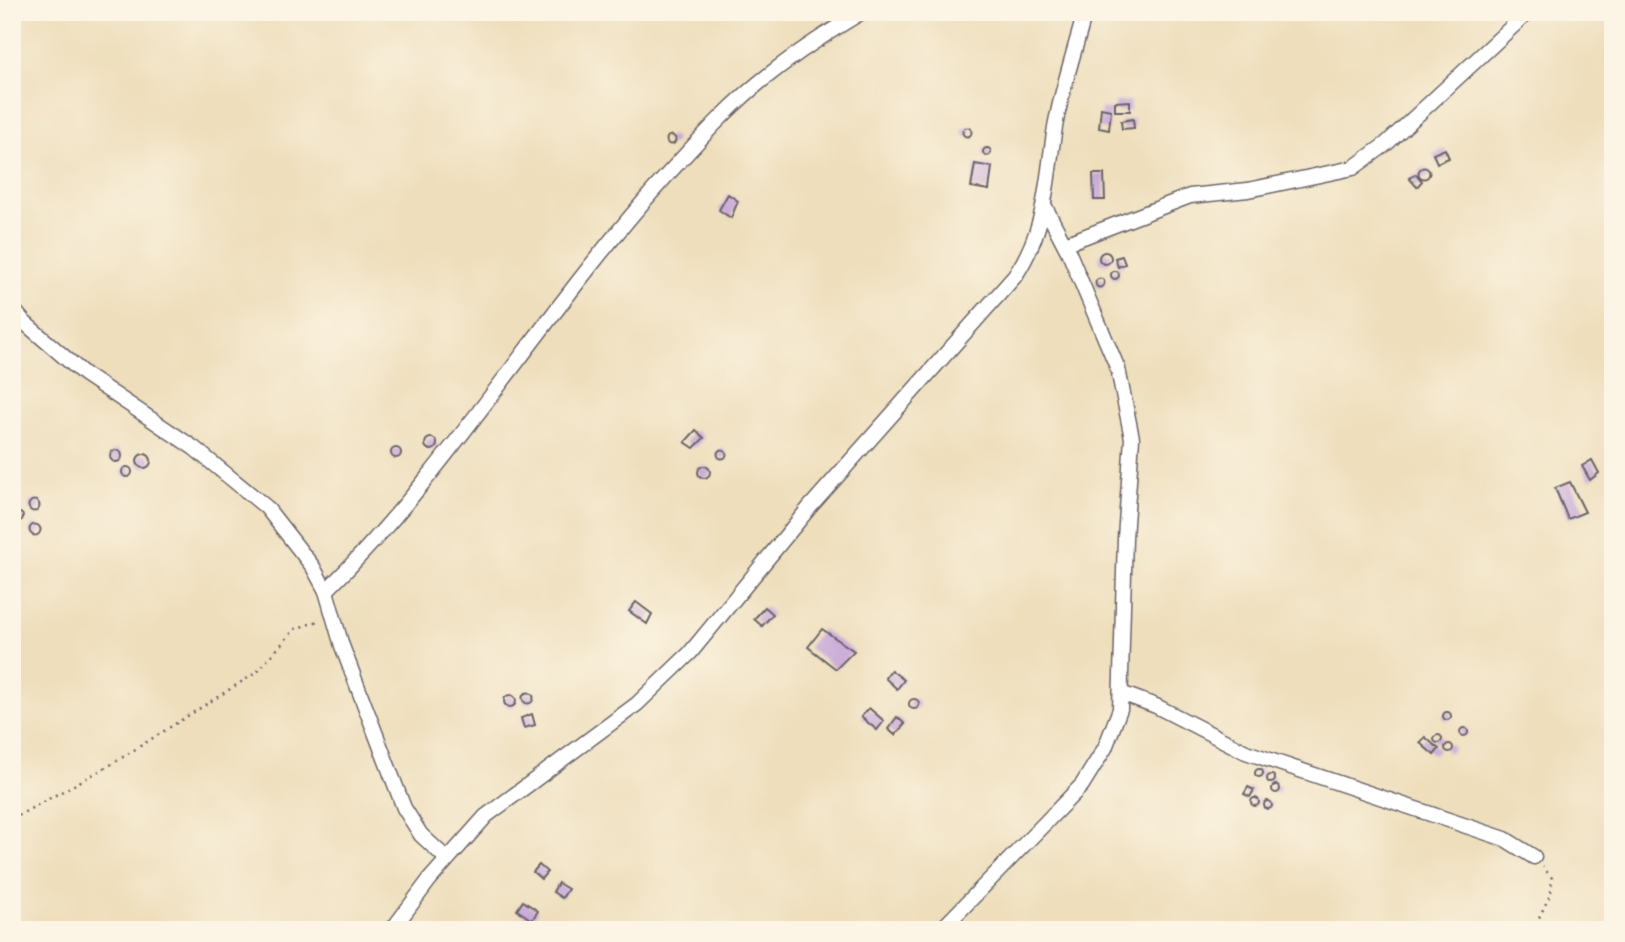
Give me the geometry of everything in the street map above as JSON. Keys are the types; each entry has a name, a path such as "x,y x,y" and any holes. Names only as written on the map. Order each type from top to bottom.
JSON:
{"street":[{"path":"327,591 373,545 589,266 709,130 768,75 810,44 862,12"},
{"path":"392,930 447,859 486,816 637,704 690,653 809,508 1015,276 1029,254 1041,223 1055,125 1085,12"},
{"path":"1065,244 1189,196 1248,190 1353,168 1386,144 1528,12"},
{"path":"942,930 1082,785 1115,728 1121,693 1125,538 1132,438 1118,369 1065,244 1044,205"},
{"path":"12,308 25,323 84,374 194,448 266,507 313,567 327,591 332,618 404,808 421,835 447,859"},
{"path":"1121,693 1156,706 1246,752 1505,839 1534,857"}],"path":[{"path":"12,819 112,764 257,672 295,629 308,622 332,618"},
{"path":"1533,930 1551,893 1552,878 1534,857"}],"building":[{"path":"1130,101 1130,111 1115,111 1115,102"},
{"path":"1101,108 1111,110 1109,130 1099,128"},
{"path":"1133,119 1134,128 1122,129 1121,121"},
{"path":"967,128 971,132 967,136 963,132"},
{"path":"671,136 675,140 671,144 667,140"},
{"path":"987,148 991,152 987,156 983,152"},
{"path":"1445,149 1449,158 1437,163 1433,154"},
{"path":"975,164 992,167 989,190 971,187"},
{"path":"1424,167 1430,173 1424,179 1418,173"},
{"path":"1093,174 1104,174 1105,200 1094,200"},
{"path":"1416,174 1422,181 1417,187 1409,178"},
{"path":"728,194 738,201 731,218 719,210"},
{"path":"1105,252 1111,258 1105,264 1099,258"},
{"path":"1122,256 1125,264 1118,267 1115,258"},
{"path":"1115,271 1119,275 1115,279 1111,275"},
{"path":"1100,278 1105,283 1100,288 1095,283"},
{"path":"696,430 704,438 694,448 685,442"},
{"path":"431,438 437,444 431,450 425,444"},
{"path":"396,448 400,449 400,457 396,458 392,457 391,453 392,449"},
{"path":"722,450 726,454 722,458 718,454"},
{"path":"111,451 121,451 121,461 111,461"},
{"path":"141,454 147,454 151,461 147,468 141,468 137,464 137,458"},
{"path":"1592,460 1599,473 1590,480 1582,466"},
{"path":"704,466 710,472 704,478 698,472"},
{"path":"127,467 131,468 131,476 127,477 123,476 122,472 123,468"},
{"path":"1570,482 1585,512 1568,519 1555,488"},
{"path":"34,501 38,502 38,510 34,511 30,510 29,506 30,502"},
{"path":"19,513 23,517 19,521 15,517"},
{"path":"35,525 39,526 39,534 35,535 31,534 30,530 31,526"},
{"path":"636,602 652,614 647,624 629,611"},
{"path":"765,607 773,614 762,626 754,619"},
{"path":"822,629 854,651 836,669 808,647"},
{"path":"891,670 904,680 897,689 885,678"},
{"path":"528,692 534,698 528,704 522,698"},
{"path":"510,695 516,701 510,707 504,701"},
{"path":"914,699 918,700 918,708 914,709 910,708 909,704 910,700"},
{"path":"869,708 884,721 877,730 861,717"},
{"path":"1447,712 1451,716 1447,720 1443,716"},
{"path":"532,714 535,725 524,728 521,718"},
{"path":"897,717 905,724 895,735 888,729"},
{"path":"1464,728 1468,732 1464,736 1460,732"},
{"path":"1438,735 1442,739 1438,743 1434,739"},
{"path":"1425,737 1439,749 1434,755 1420,743"},
{"path":"1449,744 1453,748 1449,752 1445,748"},
{"path":"1259,769 1263,773 1259,777 1255,773"},
{"path":"1271,775 1275,779 1271,783 1267,779"},
{"path":"1276,785 1280,789 1276,793 1272,789"},
{"path":"1248,787 1254,790 1250,797 1244,794"},
{"path":"1255,798 1259,802 1255,806 1251,802"},
{"path":"1268,801 1272,805 1268,809 1264,805"},
{"path":"539,865 547,872 541,879 533,872"},
{"path":"558,883 568,889 562,898 553,892"},
{"path":"523,901 538,911 532,920 517,910"}]}
